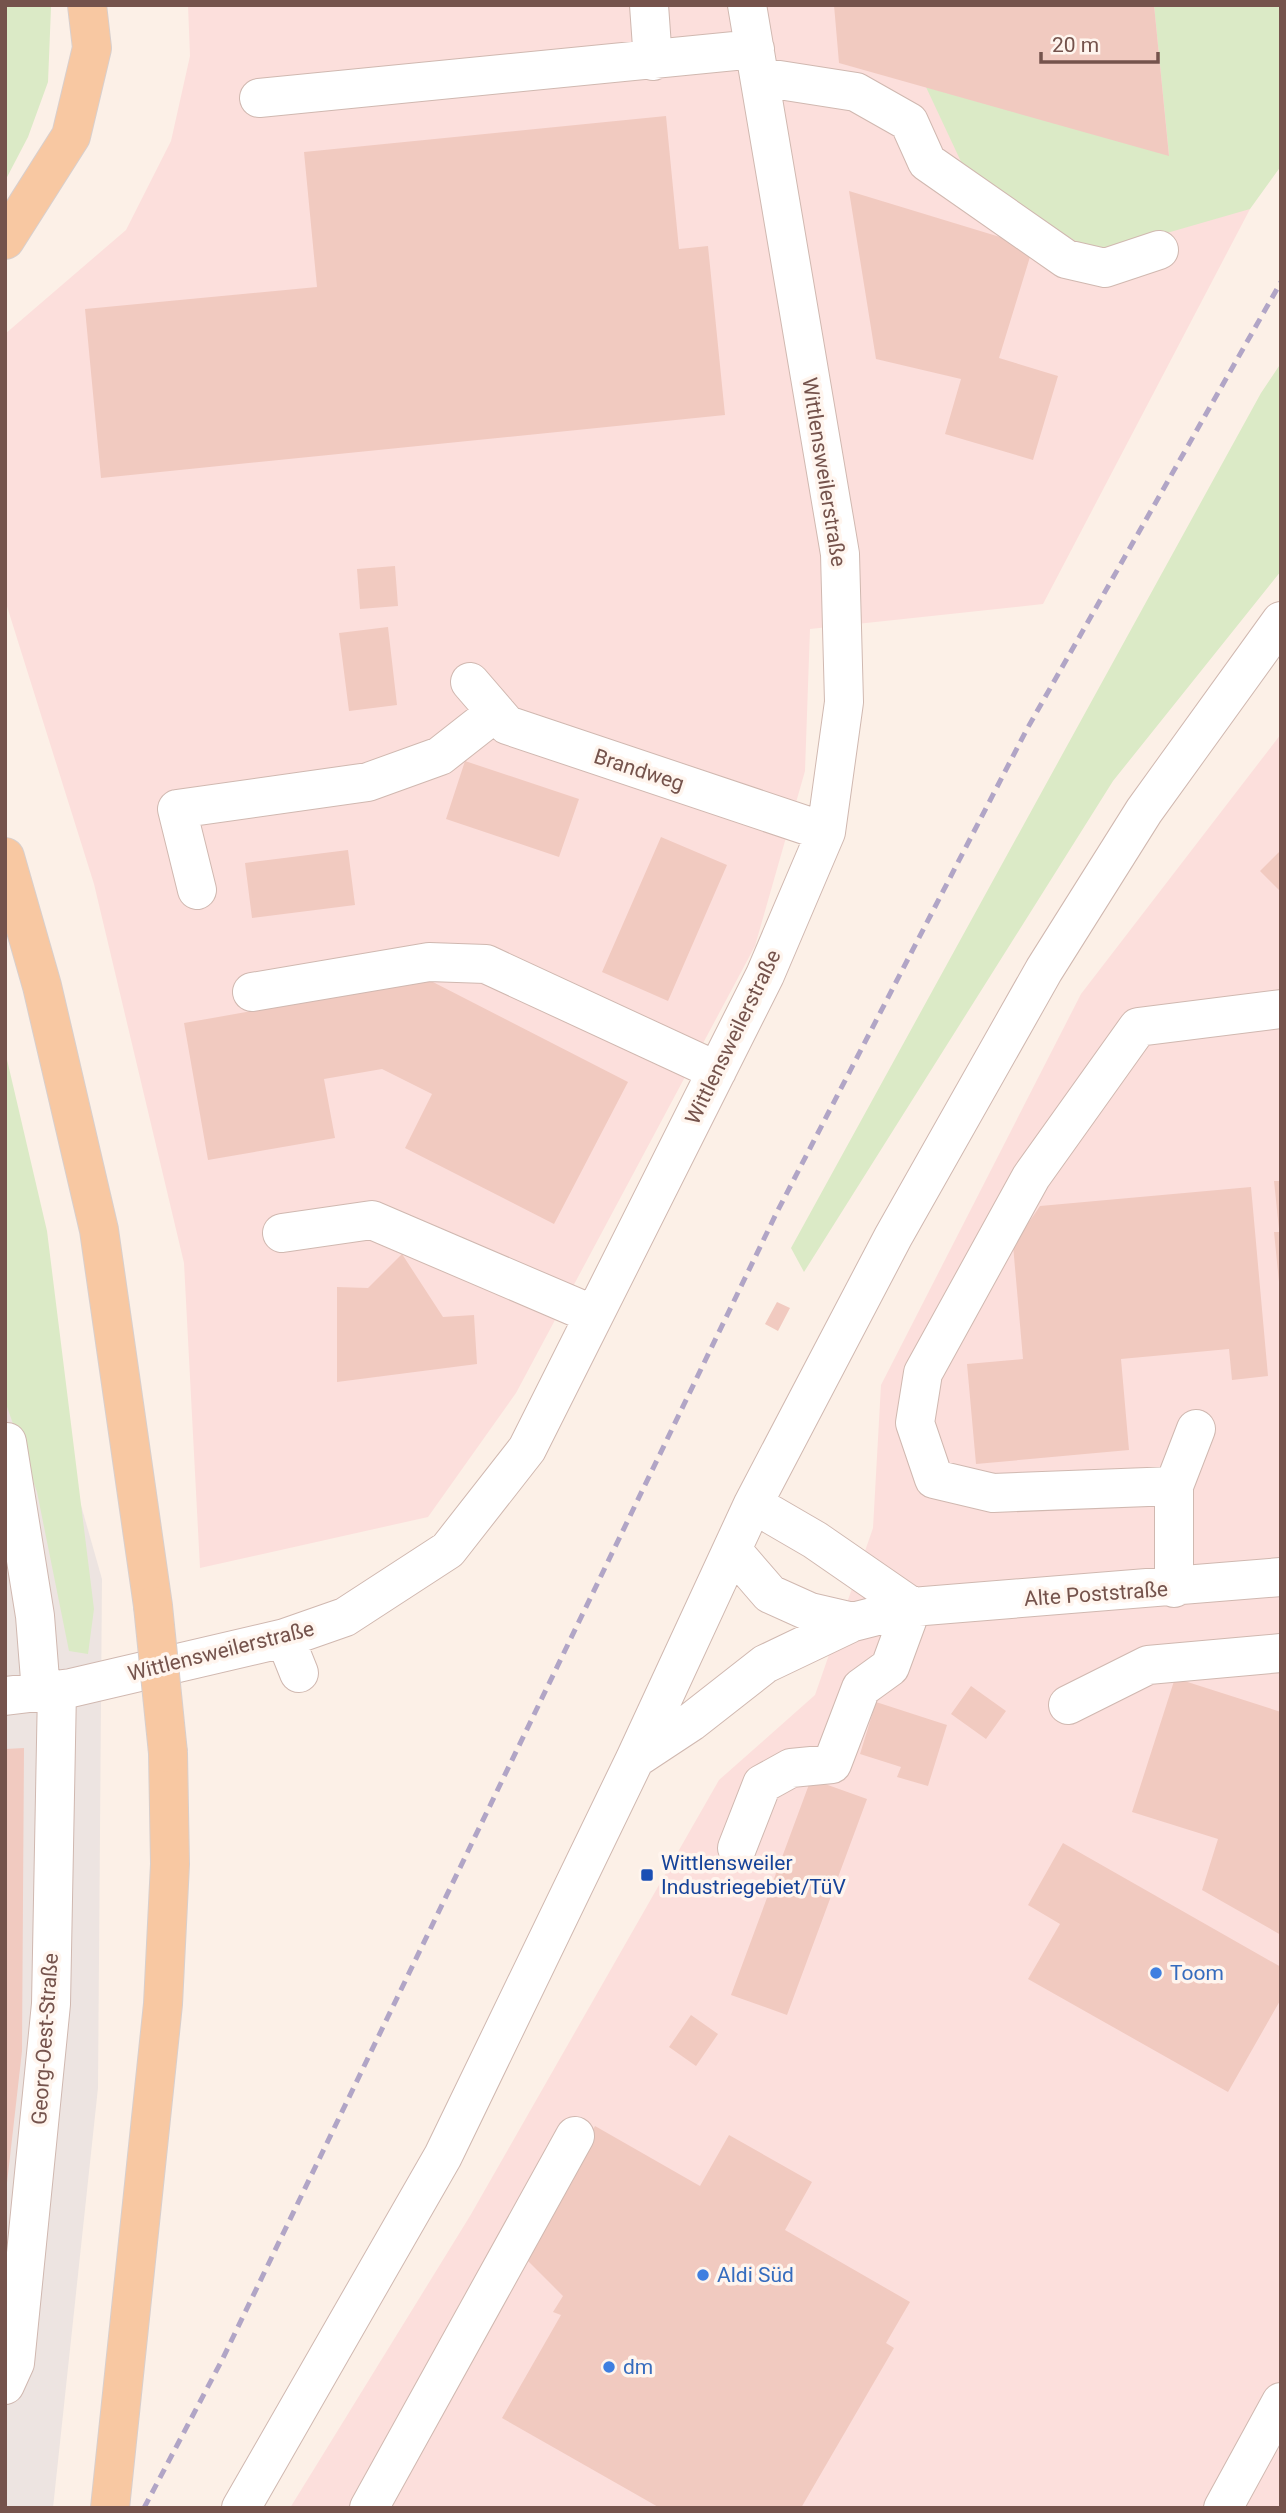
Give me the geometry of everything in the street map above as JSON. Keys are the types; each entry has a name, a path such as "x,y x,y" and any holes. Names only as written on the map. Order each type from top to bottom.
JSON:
{"main road":[{"path":"5,240 17,214 71,136 92,48 87,5"},
{"path":"5,857 42,986 99,1230 153,1606 168,1753 170,1864 163,2004 110,2508"}],"street":[{"path":"649,5 653,61"},
{"name":"Wittlensweilerstraße","path":"34,1692 285,1638 345,1617 448,1550 527,1450 765,975 826,832 844,702 840,554 747,5"},
{"path":"259,98 653,61 758,63 856,92 909,122 928,162 1066,259 1105,268 1159,250"},
{"path":"242,2508 443,2156 635,1759 754,1504 893,1237 1044,970 1144,811 1281,621"},
{"name":"Brandweg","path":"470,682 507,725 826,832"},
{"path":"197,890 177,808 368,782 440,756 496,712"},
{"path":"252,992 429,962 486,964 717,1071"},
{"path":"1174,1486 993,1493 934,1479 915,1423 923,1373 1031,1177 1138,1027 1281,1009"},
{"path":"282,1233 372,1220 594,1315"},
{"path":"1174,1588 1174,1486 1196,1429"},
{"name":"Georg-Oest-Straße","path":"5,2385 15,2363 51,2004 34,1692 18,1601 7,1442"},
{"path":"737,1848 762,1784 791,1768 832,1764 861,1688 890,1667 912,1607 815,1540 754,1504"},
{"name":"Alte Poststraße","path":"732,1550 770,1594 810,1612 853,1622"},
{"name":"Alte Poststraße","path":"635,1759 691,1722 765,1664 853,1622 912,1607 1174,1588 1281,1577"},
{"path":"285,1638 299,1672"},
{"path":"1068,1705 1149,1665 1281,1653"},
{"path":"369,2508 575,2136"},
{"path":"1223,2508 1281,2403"}],"shaded area":[{"path":"188,5 1243,5 1250,209 1043,604 810,629 805,771 755,946 516,1393 428,1517 200,1568 184,1263 94,884 5,600 5,334 126,230 171,141 190,56"},
{"path":"1281,734 1281,2508 290,2508 470,2216 719,1780 815,1695 873,1528 881,1385 1081,994"},
{"path":"5,1238 102,1579 98,2088 53,2508 5,2508"}],"green space":[{"path":"5,5 51,5 51,8 48,82 28,137 5,181"},
{"path":"1154,5 1281,5 1281,166 1250,209 1153,237 1103,256 971,183 926,87 1169,155"},
{"path":"1281,363 1281,571 1113,781 804,1272 791,1248 1261,393"},
{"path":"5,1051 47,1231 94,1609 88,1654 69,1651 37,1492 5,1401"}],"building":[{"path":"834,5 1154,5 1169,156 839,63"},
{"path":"666,116 679,249 708,246 725,415 101,478 85,309 317,287 304,152"},
{"path":"849,191 1033,247 999,358 1058,376 1033,460 945,434 961,379 876,359"},
{"path":"395,566 398,606 360,609 357,569"},
{"path":"388,627 397,705 349,711 339,633"},
{"path":"465,761 579,799 559,857 446,819"},
{"path":"661,837 727,865 668,1001 602,972"},
{"path":"348,850 355,905 252,918 245,863"},
{"path":"1281,850 1281,892 1260,871"},
{"path":"429,980 628,1082 554,1224 405,1148 432,1094 382,1069 324,1079 335,1138 208,1160 184,1023"},
{"path":"1274,1181 1281,1181 1281,1229 1279,1229"},
{"path":"1251,1187 1268,1376 1232,1380 1229,1349 1121,1359 1129,1450 976,1464 967,1364 1023,1359 1013,1245 1040,1206"},
{"path":"1274,1232 1281,1232 1279,1282"},
{"path":"402,1254 443,1317 474,1315 477,1364 337,1382 337,1287 368,1288"},
{"path":"777,1302 790,1308 778,1331 765,1324"},
{"path":"1175,1678 1281,1712 1281,1935 1202,1890 1218,1839 1132,1812"},
{"path":"971,1686 1006,1711 986,1739 951,1714"},
{"path":"876,1702 947,1725 928,1786 897,1777 901,1767 860,1754"},
{"path":"24,1748 22,2051 7,2183 5,1749"},
{"path":"811,1779 867,1799 787,2015 731,1995"},
{"name":"Toom","path":"1063,1843 1281,1967 1281,1999 1228,2092 1028,1979 1060,1924 1028,1905"},
{"path":"691,2015 718,2034 696,2066 669,2047"},
{"name":"Aldi Süd","path":"595,2126 700,2186 729,2135 812,2182 785,2230 910,2302 886,2343 894,2348 801,2508 660,2508 502,2418 561,2315 553,2312 563,2296 521,2254"}],"railway":[{"path":"144,2508 222,2360 776,1214 1027,729 1281,282"}],"place":[{"name":"Wittlensweiler Industriegebiet/TüV","path":"647,1875"},
{"name":"Toom","path":"1156,1973"},
{"name":"Aldi Süd","path":"703,2275"},
{"name":"dm","path":"609,2367"}]}
